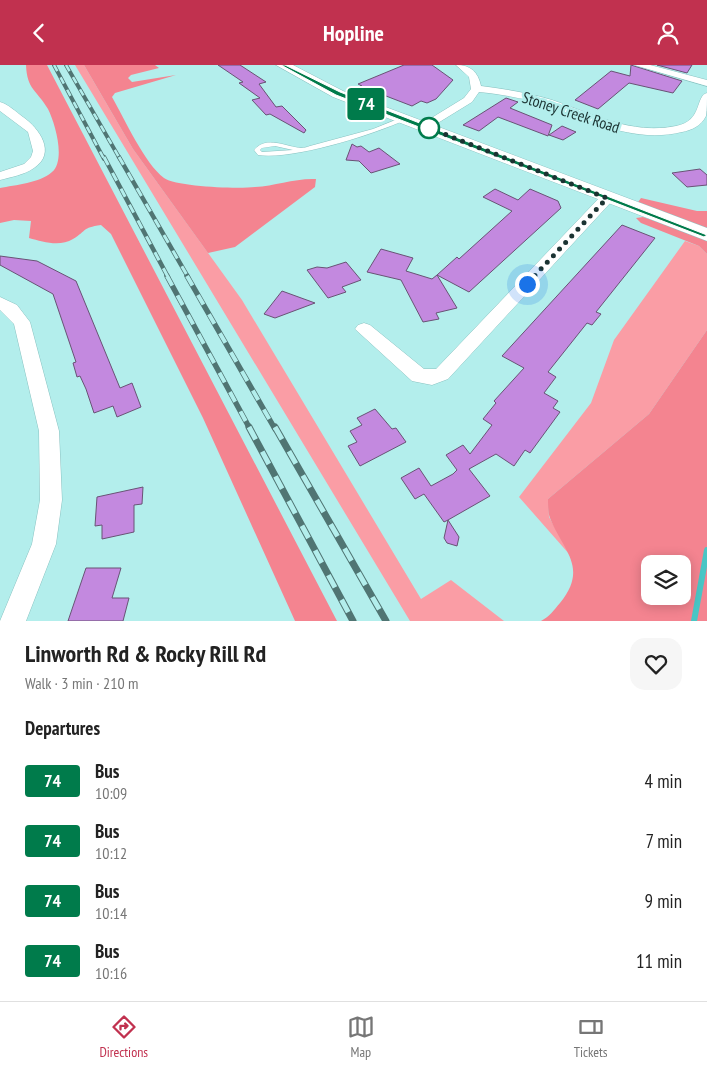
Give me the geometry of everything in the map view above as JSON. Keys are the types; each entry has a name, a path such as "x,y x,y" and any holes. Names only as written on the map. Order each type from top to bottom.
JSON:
{"main road":[{"path":"283,65 338,94 707,235"}],"street":[{"path":"424,127 468,100 476,89 474,76 461,65"},
{"path":"639,65 667,74 707,83"},
{"name":"Stoney Creek Road","path":"476,89 528,97 606,125 649,132 673,131 694,124 700,117 707,96"},
{"path":"0,105 35,134 40,151 34,163 22,170 0,176"},
{"path":"364,329 419,376 432,378 442,374 607,198"},
{"path":"0,303 11,309 22,322 49,431 51,500 44,544 13,621"}],"lane":[{"path":"299,149 275,144 260,147 257,150 260,154 266,155 299,149 384,128 403,119"}],"shaded area":[{"path":"26,65 47,65 337,621 295,621 203,418 111,234 101,225 87,228 78,236 63,243 51,243 29,238 31,221 14,220 0,223 0,188 27,183 47,176 56,166 58,159 58,141 54,123 48,109 30,85"},
{"path":"75,65 84,65 133,149 242,300 421,599 451,580 504,621 410,621"},
{"path":"84,65 155,65 159,68 131,75 128,78 132,82 176,75 115,93 112,97 142,152 164,178 171,181 208,187 235,188 316,179 315,187 235,247 208,253 133,149"},
{"path":"641,198 697,211 707,211 707,230 636,205"},
{"path":"643,217 707,239 707,254 699,246 641,223 636,218"},
{"path":"685,241 699,246 707,254 707,330 649,414 548,499 549,517 570,555 519,497 591,403 614,340"},
{"path":"707,330 707,621 541,621 560,603 568,590 573,569 567,550 550,518 548,499 649,414"}],"building":[{"path":"218,65 240,65 266,82 259,84 276,107 282,106 306,130 304,133 270,114 266,115 252,100 260,98 239,83 243,82"},
{"path":"404,65 432,65 453,80 436,99 427,103 421,101 412,106 358,84"},
{"path":"631,65 682,81 673,93 629,83 598,109 575,100 611,71 630,76"},
{"path":"657,65 692,65 687,73"},
{"path":"506,98 518,102 510,108 552,125 548,136 498,117 479,131 463,125"},
{"path":"562,126 576,132 563,140 549,135"},
{"path":"352,144 357,147 361,146 369,152 379,148 400,164 371,173 359,161 346,160"},
{"path":"700,169 707,175 707,185 687,187 672,173"},
{"path":"495,189 518,200 530,189 558,201 561,208 469,292 437,275 457,257 459,259 512,211 483,197"},
{"path":"622,225 655,238 596,312 601,314 592,325 587,323 548,372 556,377 544,393 558,401 553,408 560,412 530,453 525,450 514,466 496,454 469,469 490,496 444,522 424,494 415,499 401,478 419,468 431,486 453,474 457,470 446,455 463,445 470,454 492,425 483,419 496,403 494,401 524,368 502,356"},
{"path":"381,249 413,258 406,271 432,279 437,275 457,308 436,313 439,319 423,322 401,280 367,272"},
{"path":"0,256 37,261 76,281 120,388 132,383 141,407 117,417 113,406 94,413 80,376 77,377 73,363 76,362 53,294 0,265"},
{"path":"346,262 361,280 342,287 346,292 328,298 307,270 317,267 327,268"},
{"path":"282,291 315,303 275,318 264,314"},
{"path":"375,409 392,429 396,428 406,442 360,466 348,446 357,442 350,431 362,425 357,418"},
{"path":"143,487 142,504 134,505 134,532 102,539 102,525 95,526 97,497"},
{"path":"448,520 459,537 457,546 447,543 444,538"},
{"path":"86,568 121,568 112,598 129,598 123,621 68,621"}],"waterway":[{"path":"694,621 707,550"}],"railway":[{"path":"54,65 104,159"},
{"path":"66,65 120,159"},
{"path":"104,157 168,277"},
{"path":"119,157 188,277"},
{"path":"167,276 250,429"},
{"path":"187,276 275,429"},
{"path":"249,427 353,621"},
{"path":"275,427 386,621"}],"bus line":[{"name":"74","path":"283,65 338,94 707,235"}],"route":[{"path":"429,128 607,198 527,284"}]}
